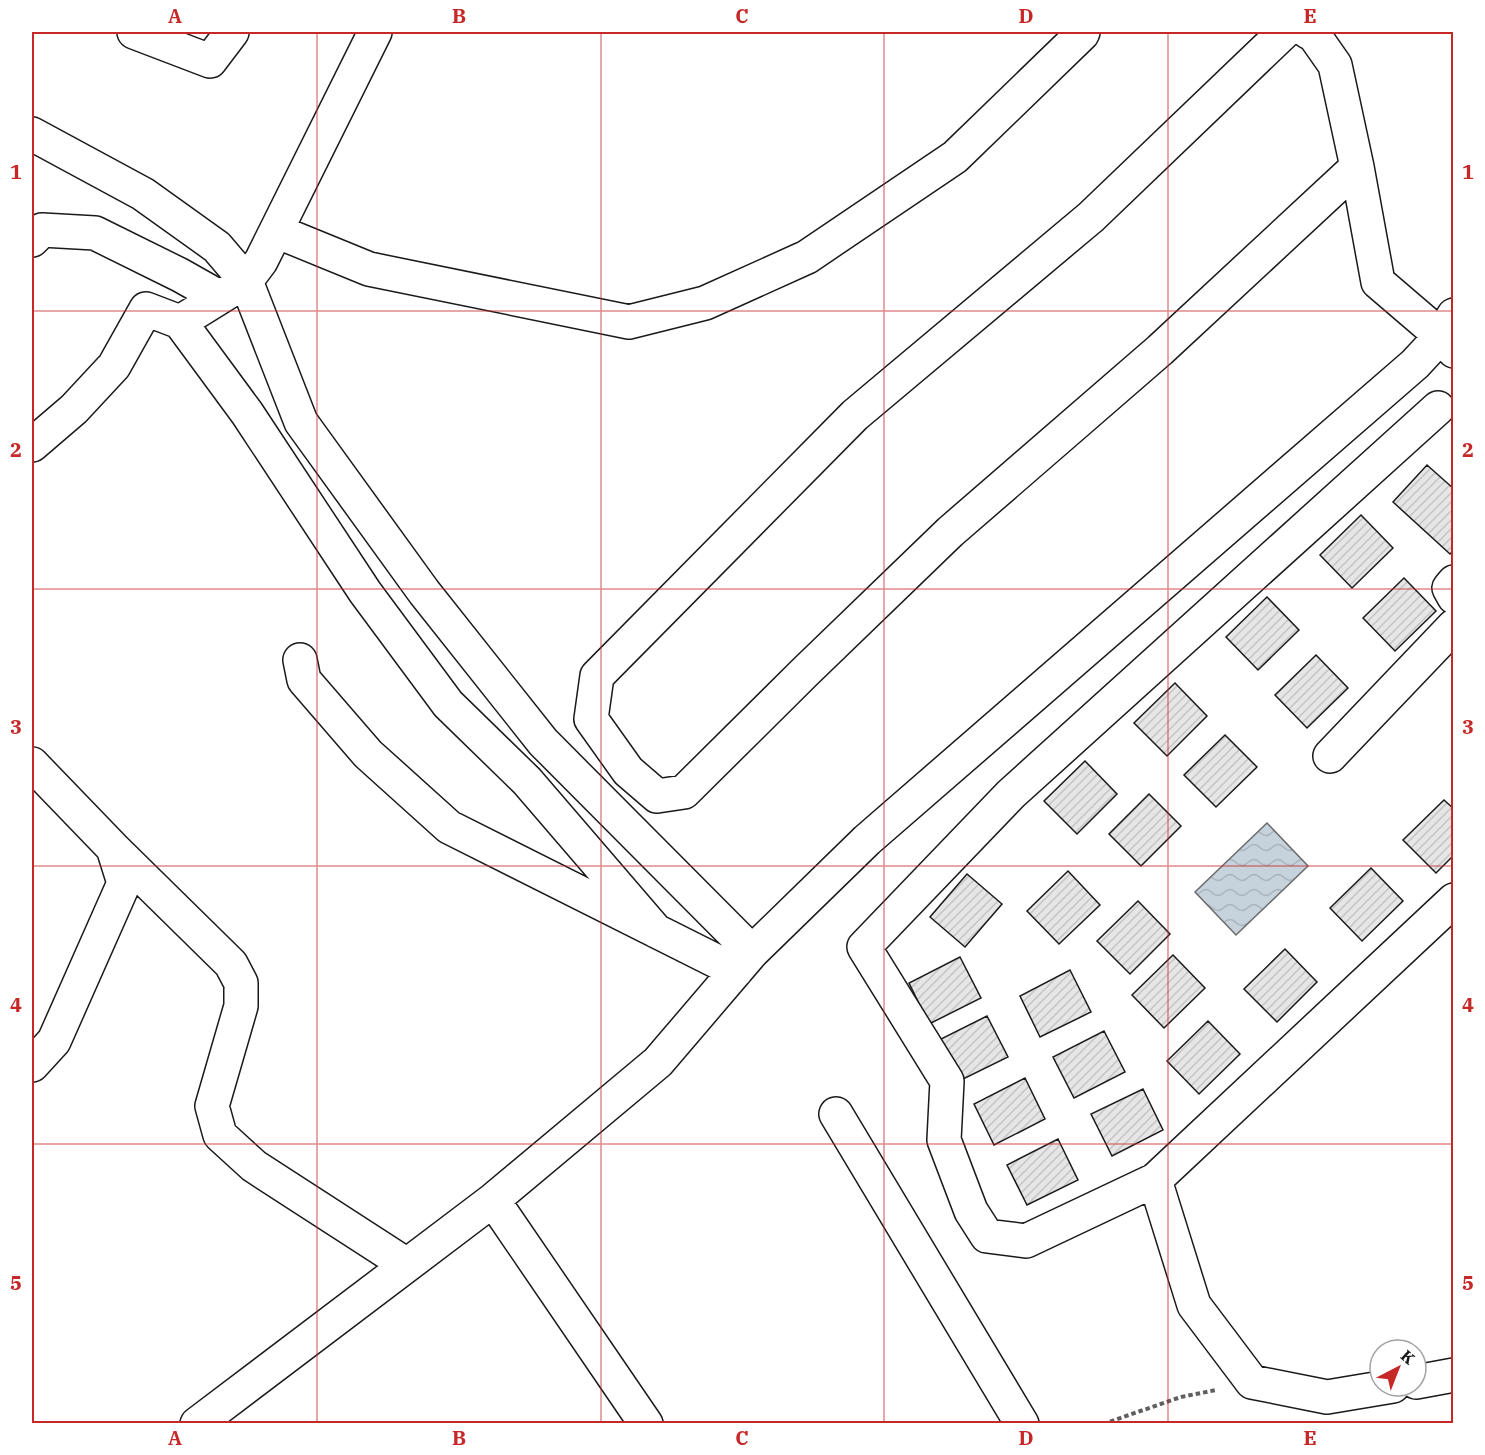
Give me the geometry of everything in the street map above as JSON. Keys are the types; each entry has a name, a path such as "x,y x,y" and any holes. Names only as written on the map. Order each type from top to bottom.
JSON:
{"street":[{"path":"134,32 210,61 232,32"},
{"path":"180,322 232,289 261,261 375,32"},
{"path":"276,231 369,269 628,322 694,306 807,257 955,157 1083,32"},
{"path":"1284,32 1091,217 855,415 597,676 591,718 628,771 657,796 684,792 950,532 1160,350 1357,167"},
{"path":"197,1424 493,1200 658,1062 744,961 867,840 1449,334 1378,282 1335,65 1314,35 1308,32"},
{"path":"36,143 152,201 218,247 232,289 301,422 424,592 543,742 744,961"},
{"path":"32,240 42,230 95,233 180,275 232,289"},
{"path":"32,445 74,409 114,366 146,309 180,322 247,413 365,592 448,704 527,781 657,931"},
{"path":"1415,364 1446,417 1011,794 864,947 947,1081 944,1140 971,1211 987,1236 1026,1241 1155,1180 1454,900"},
{"path":"1454,582 1449,588 1454,597"},
{"path":"1330,756 1454,626"},
{"path":"300,660 304,680 368,754 449,827 657,931 744,961"},
{"path":"32,764 113,848 231,964 241,983 240,1006 212,1106 220,1135 254,1166 407,1265"},
{"path":"32,1065 54,1041 124,883 113,848"},
{"path":"836,1114 1022,1424"},
{"path":"1155,1180 1194,1305 1252,1382 1327,1397 1368,1390"},
{"path":"493,1200 646,1424"},
{"path":"1428,1380 1454,1375"}],"path":[{"path":"1103,1424 1180,1397 1252,1382"}],"water":[{"path":"1267,823 1308,866 1236,935 1195,892"}],"building":[{"path":"1427,465 1454,489 1454,550 1450,554 1393,502"},
{"path":"1361,515 1393,548 1352,588 1320,555"},
{"path":"1404,578 1436,611 1395,651 1363,618"},
{"path":"1267,597 1299,630 1258,670 1226,637"},
{"path":"1316,655 1348,688 1307,728 1275,695"},
{"path":"1175,683 1207,716 1167,756 1134,723"},
{"path":"1225,735 1257,767 1216,807 1184,775"},
{"path":"1085,761 1117,794 1077,834 1044,801"},
{"path":"1149,794 1181,826 1141,866 1109,834"},
{"path":"1444,800 1454,809 1454,855 1436,873 1403,840"},
{"path":"1371,868 1403,901 1362,941 1330,908"},
{"path":"1068,871 1100,905 1059,944 1027,911"},
{"path":"967,874 1002,904 965,947 930,917"},
{"path":"1138,901 1170,934 1130,974 1097,941"},
{"path":"1285,949 1317,982 1277,1022 1244,989"},
{"path":"1173,955 1205,988 1164,1028 1132,995"},
{"path":"960,957 981,998 929,1024 909,983"},
{"path":"1070,970 1091,1012 1040,1037 1020,996"},
{"path":"987,1016 1008,1057 957,1082 937,1041"},
{"path":"1208,1021 1240,1054 1199,1094 1167,1061"},
{"path":"1104,1031 1125,1072 1074,1098 1053,1057"},
{"path":"1025,1078 1045,1119 994,1145 974,1104"},
{"path":"1143,1089 1163,1130 1112,1156 1091,1114"},
{"path":"1058,1139 1078,1180 1027,1205 1007,1165"}]}
